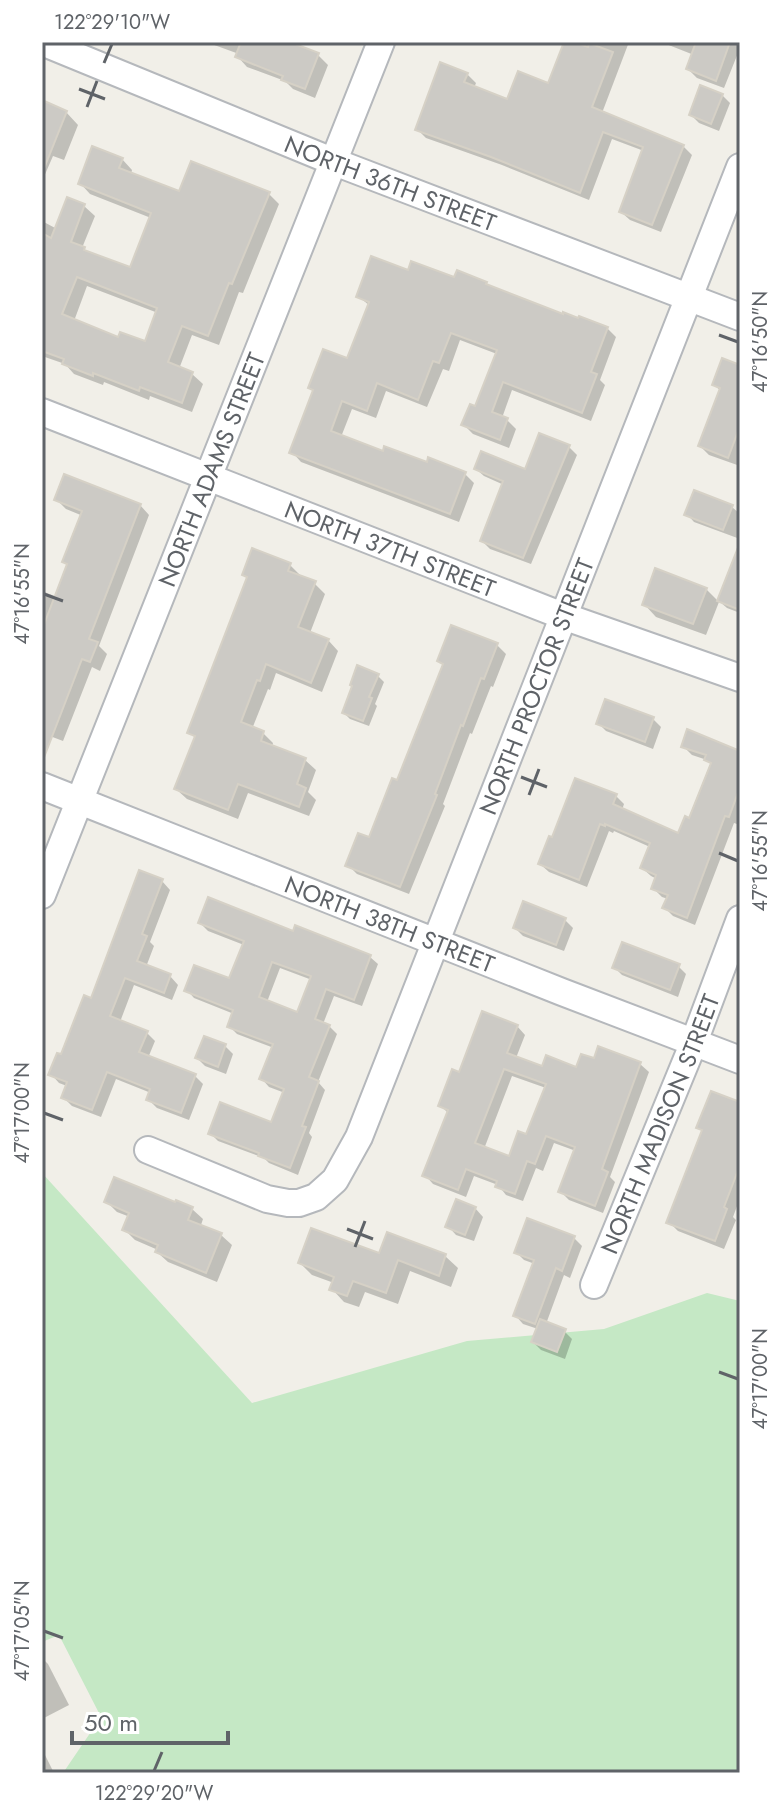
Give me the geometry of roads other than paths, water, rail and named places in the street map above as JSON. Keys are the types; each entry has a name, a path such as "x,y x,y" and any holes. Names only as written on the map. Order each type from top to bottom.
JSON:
{"street":[{"name":"NORTH 36TH STREET","path":"42,42 332,161 740,317"},
{"name":"NORTH ADAMS STREET","path":"42,895 381,42"},
{"name":"NORTH PROCTOR STREET","path":"148,1150 267,1199 288,1203 316,1197 335,1180 359,1137 740,167"},
{"name":"NORTH 37TH STREET","path":"42,412 563,616 740,678"},
{"name":"NORTH 38TH STREET","path":"42,786 740,1060"},
{"name":"NORTH MADISON STREET","path":"594,1285 694,1042 740,919"}]}
